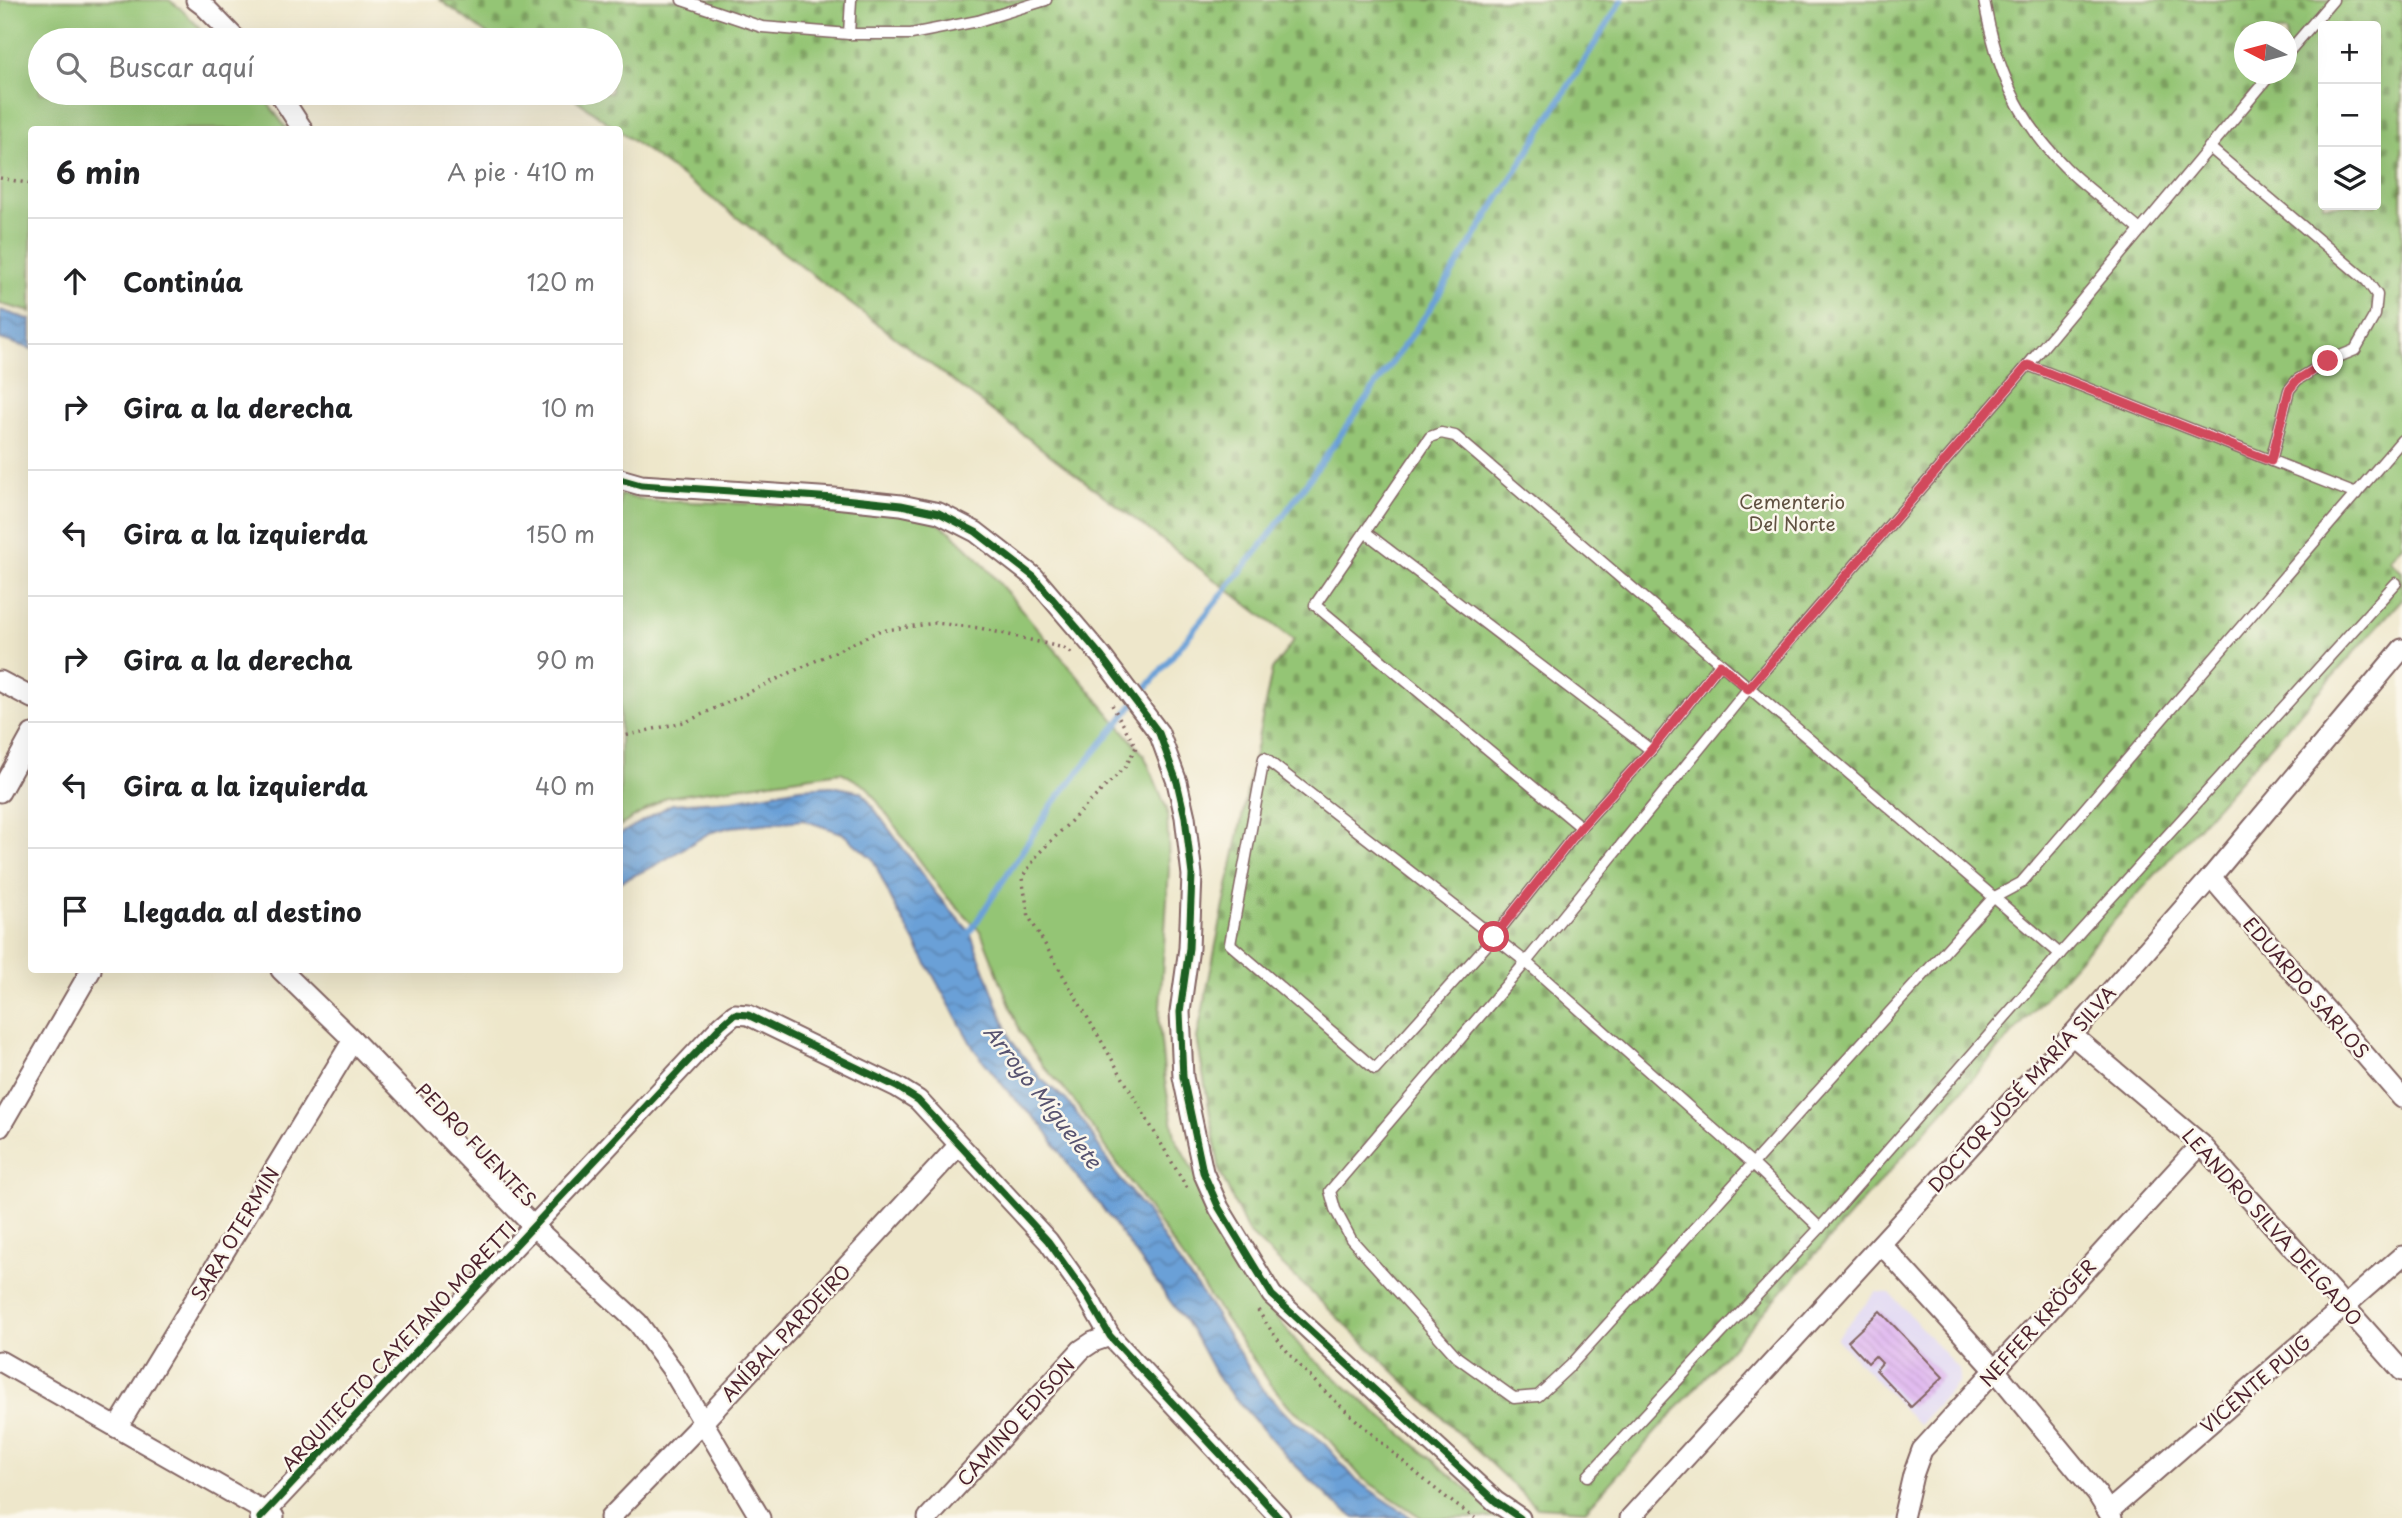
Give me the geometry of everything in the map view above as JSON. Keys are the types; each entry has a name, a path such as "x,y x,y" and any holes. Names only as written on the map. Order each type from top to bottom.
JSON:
{"street":[{"path":"195,0 225,28"},
{"path":"287,105 300,126"},
{"path":"623,480 641,485 848,499 901,505 939,513 976,532 1034,577 1102,657 1159,733 1177,782 1185,817 1192,875 1189,948 1180,1012 1183,1077 1203,1172 1219,1209 1272,1295 1495,1501 1520,1518"},
{"name":"DOCTOR JOSÉ MARÍA SILVA","path":"1636,1512 2072,1035 2211,877 2402,649"},
{"path":"0,681 28,696"},
{"path":"0,792 28,741"},
{"name":"EDUARDO SARLOS","path":"2211,877 2402,1098"},
{"path":"0,1127 88,973"},
{"name":"PEDRO FUENTES","path":"284,973 353,1040 532,1225 638,1323 671,1368 760,1518"},
{"name":"ARQUITECTO CAYETANO MORETTI","path":"267,1516 532,1225 735,1014 748,1016 897,1087 918,1100 959,1145"},
{"name":"LEANDRO SILVA DELGADO","path":"2072,1035 2201,1144 2402,1371"},
{"name":"SARA OTERMIN","path":"117,1428 353,1040"},
{"name":"NEFFER KRÖGER","path":"1903,1518 1922,1450 2201,1144"},
{"path":"959,1145 1048,1241 1087,1296 1110,1336 1279,1518"},
{"name":"ANÍBAL PARDEIRO","path":"610,1518 704,1422 959,1145"},
{"path":"1881,1244 1995,1370 2111,1515"},
{"name":"VICENTE PUIG","path":"2111,1515 2402,1256"},
{"name":"CAMINO EDISON","path":"928,1518 1081,1350 1110,1336"},
{"path":"0,1361 267,1516"},
{"path":"1636,1512 1657,1518"}],"lane":[{"path":"682,0 762,27 849,34 911,34 978,20 1046,0"},
{"path":"849,34 850,0"},
{"path":"1984,0 1992,45 2009,88 2026,120 2065,167 2140,230"},
{"path":"2297,43 2333,0"},
{"path":"2263,84 2028,365 1748,689 1526,962 1330,1191 1335,1209 1351,1239 1457,1357 1514,1398 1538,1396 1570,1366 1754,1165 1993,898 2021,883 2402,440"},
{"path":"2209,147 2367,281 2377,295 2375,315 2355,350 2328,361 2297,380 2289,390 2271,461"},
{"path":"2028,365 2356,494"},
{"path":"1581,827 1315,605 1430,437 1441,433 1455,436 2060,954"},
{"path":"1365,532 1651,750"},
{"path":"1588,1476 1820,1228 2060,954 2396,583"},
{"path":"1720,664 1651,750 1581,827 1494,937 1375,1069 1230,944 1265,758 1275,767 1494,937 1526,962 1754,1165 1820,1228"}],"path":[{"path":"0,178 28,183"},
{"path":"623,736 688,722 879,631 936,624 980,628 1064,648 1081,661"},
{"path":"1109,700 1125,728"}],"shaded area":[{"path":"1876,1292 1890,1293 1959,1370 1959,1382 1919,1425 1836,1338"}],"green space":[{"path":"0,0 169,0 200,28 28,28 28,105 269,105 285,126 28,126 28,311 0,304"},
{"name":"Cementerio Del Norte","path":"440,0 2402,0 2402,545 2389,560 2402,571 2402,599 1586,1510 1536,1507 1248,1232 1220,1172 1197,1038 1272,670 1294,640 623,134 623,126 612,126 584,105 623,105 623,28 478,28"},
{"path":"623,496 652,501 914,508 951,532 978,558 1144,755 1167,809 1169,869 1159,1022 1165,1081 1175,1137 1257,1293 1304,1351 1501,1518 1422,1518 1362,1478 1323,1433 1290,1407 1269,1382 1069,1094 1043,1066 1021,1033 981,932 944,894 867,787 841,772 667,797 623,824"}],"water":[{"path":"0,310 28,319 28,348 0,339"},
{"name":"Arroyo Miguelete","path":"832,786 862,792 937,895 970,932 1011,1040 1041,1079 1066,1100 1085,1124 1116,1174 1146,1211 1205,1298 1262,1389 1286,1414 1322,1441 1357,1481 1412,1518 1355,1518 1332,1501 1290,1460 1219,1380 1194,1334 1074,1173 1042,1125 1010,1094 974,1049 892,901 873,859 842,833 803,820 730,827 709,833 654,866 623,881 623,832 672,804 733,800 800,788"}],"building":[{"path":"1880,1311 1943,1377 1911,1407 1876,1370 1882,1363 1875,1356 1868,1363 1848,1341"}],"waterway":[{"path":"966,938 1052,805 1266,540 1428,312 1622,0"}],"cycle path":[{"path":"623,480 641,485 901,505 939,513 976,532 1034,577 1102,657 1159,733 1177,782 1185,817 1192,875 1189,948 1180,1012 1183,1077 1203,1172 1219,1208 1272,1295 1495,1501 1520,1518"},
{"path":"260,1518 735,1014 748,1015 897,1087 918,1100 1048,1241 1087,1296 1110,1336 1280,1518"}],"route":[{"path":"1494,937 1581,827 1651,750 1720,664 1748,689 2028,365 2271,461 2289,390 2297,380 2328,361"}]}
